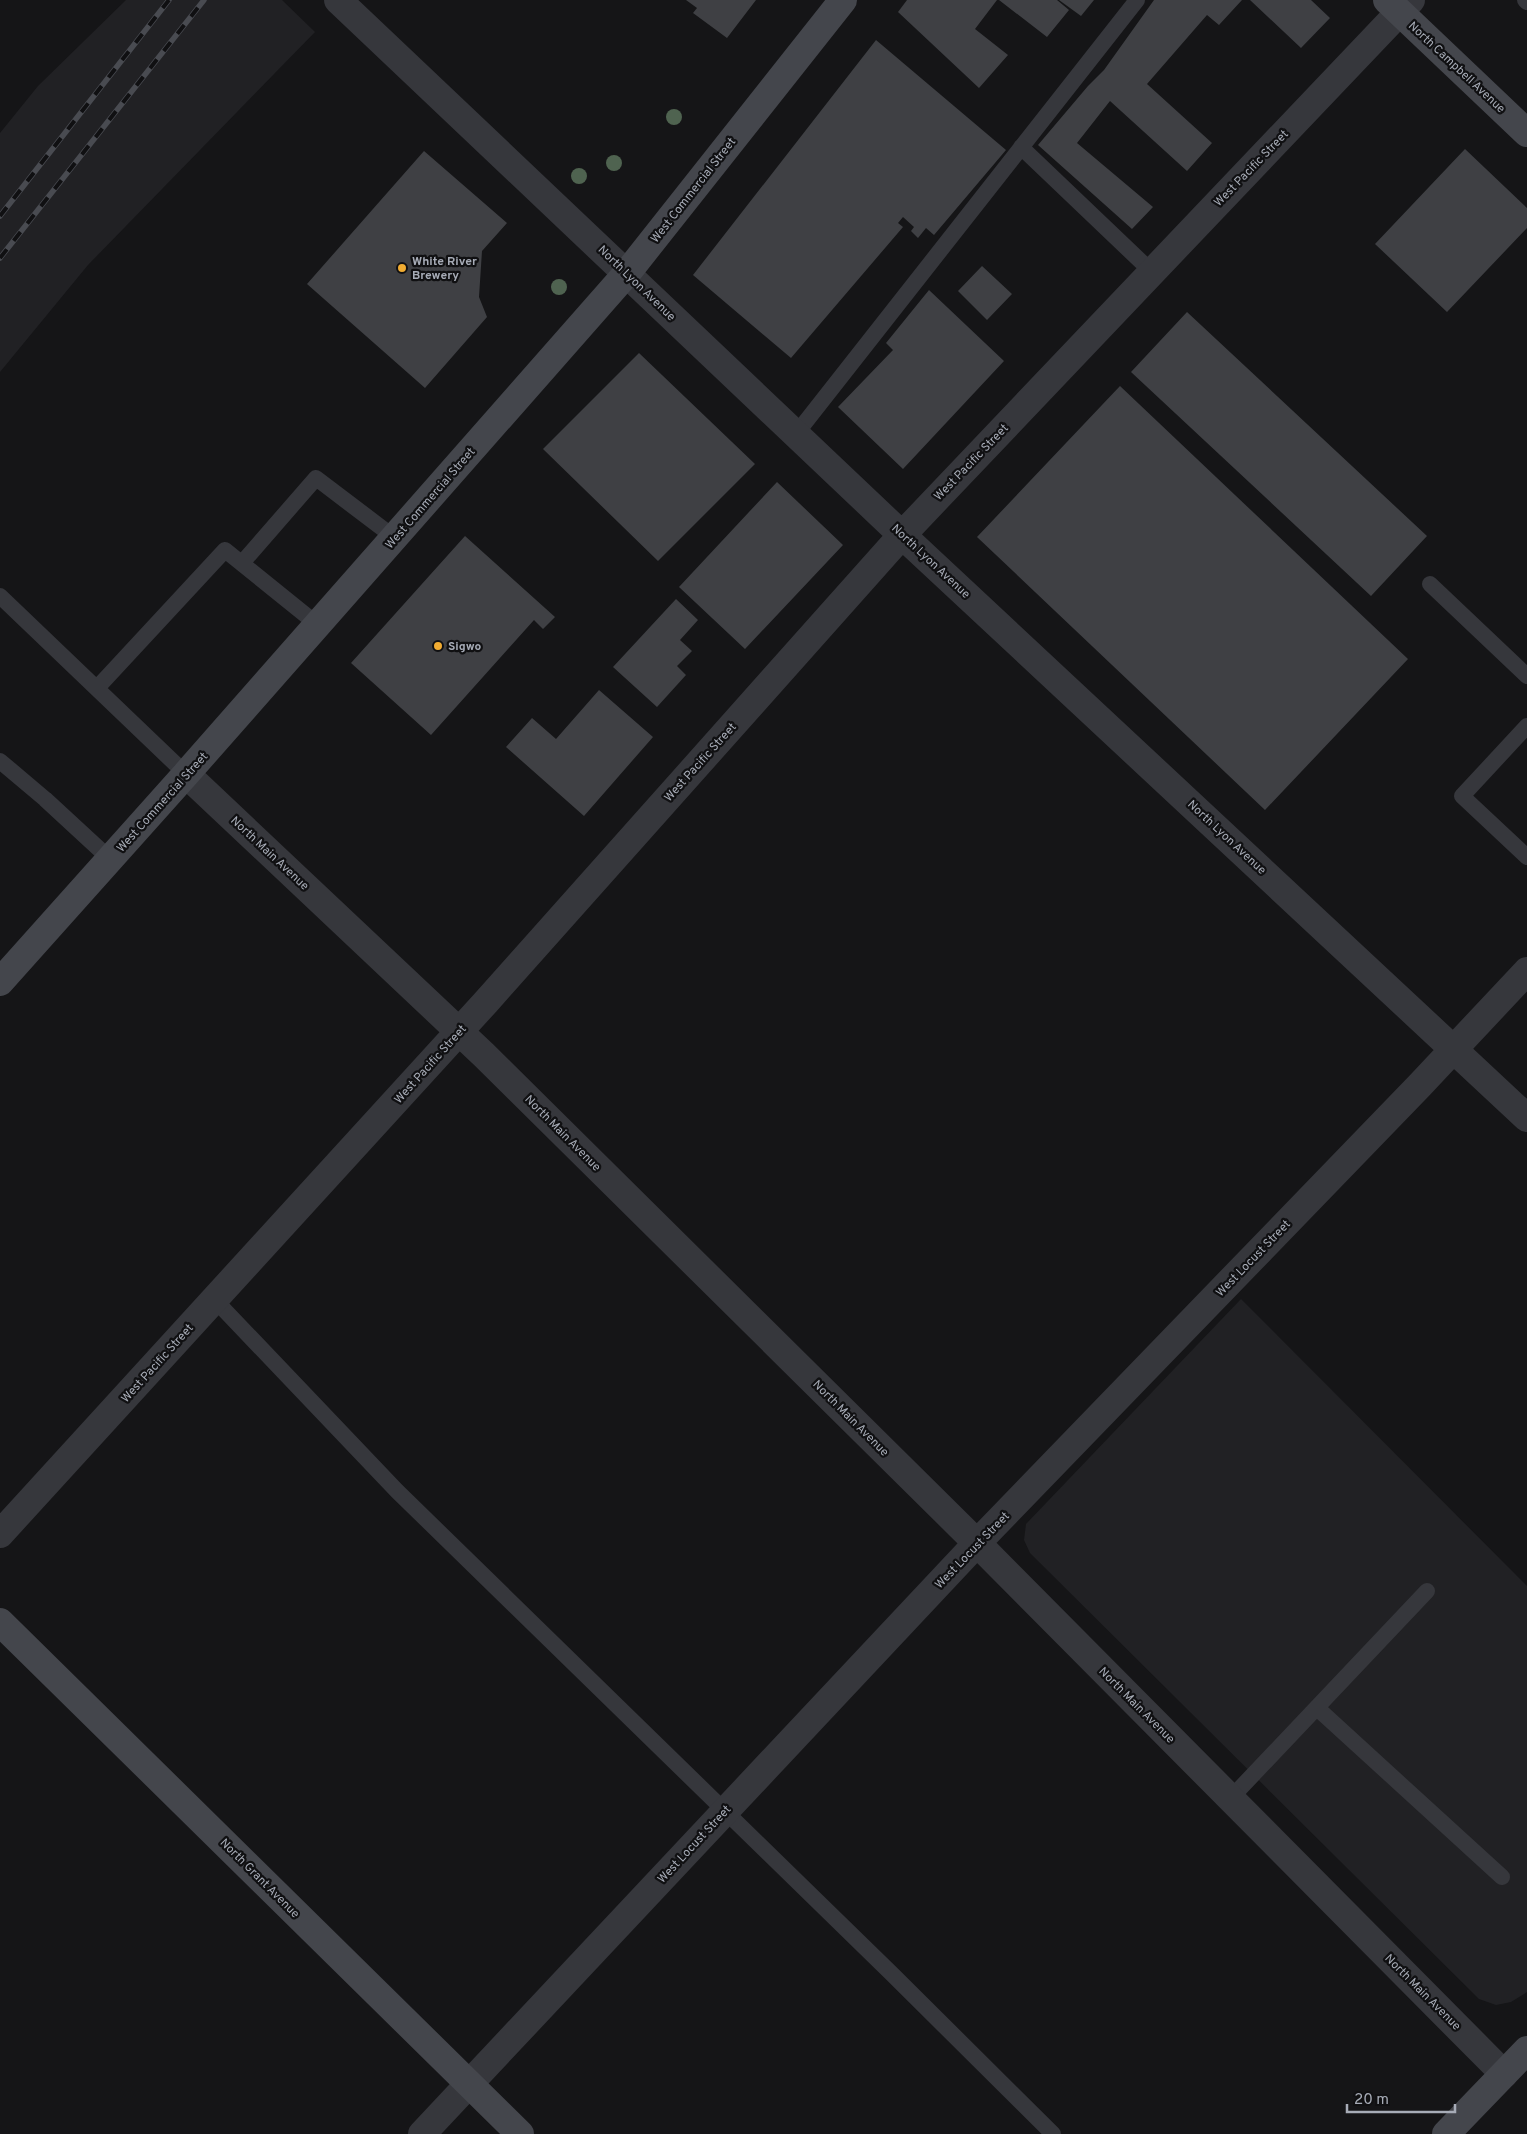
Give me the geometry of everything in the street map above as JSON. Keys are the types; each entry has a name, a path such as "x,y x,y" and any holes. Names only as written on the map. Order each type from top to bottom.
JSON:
{"street":[{"name":"North Lyon Avenue","path":"338,0 902,535 1527,1118"},
{"name":"West Commercial Street","path":"2,975 110,860 627,274 843,0"},
{"name":"North Campbell Avenue","path":"1399,4 1527,133"},
{"name":"West Pacific Street","path":"0,1534 460,1031 902,535 1152,272 1399,4"},
{"name":"North Main Avenue","path":"186,774 460,1031 977,1543 1504,2074"},
{"name":"West Locust Street","path":"422,2134 977,1543 1455,1049 1527,971"},
{"name":"North Grant Avenue","path":"0,1622 520,2134"},
{"path":"1446,2134 1527,2050"}],"lane":[{"path":"796,434 1137,0"},
{"path":"1022,147 1152,272"},
{"path":"242,564 316,478 395,538"},
{"path":"96,688 225,550 318,625"},
{"path":"1430,584 1527,676"},
{"path":"0,596 186,774"},
{"path":"1527,726 1462,796 1527,857"},
{"path":"0,762 45,799 110,860"},
{"path":"214,1299 397,1491 885,1967 1053,2134"},
{"path":"1230,1799 1427,1591"},
{"path":"1317,1708 1502,1877"}],"shaded area":[{"path":"126,0 282,0 315,32 88,265 0,372 0,133 38,86"},
{"path":"1241,1299 1527,1586 1527,1992 1511,2002 1496,2005 1479,1999 1030,1553 1024,1540 1026,1524"}],"building":[{"path":"686,0 756,0 727,38 693,13 697,8"},
{"path":"907,0 997,0 975,29 1008,55 979,88 898,12"},
{"path":"999,0 1057,0 1069,10 1047,37"},
{"path":"1059,0 1094,0 1081,16"},
{"path":"1154,0 1242,0 1219,25 1207,15 1147,84 1212,143 1187,171 1110,101 1077,143 1153,207 1132,229 1038,145 1104,70"},
{"path":"1250,0 1311,0 1330,18 1301,48"},
{"path":"876,40 1006,150 934,235 926,228 918,238 911,231 914,227 903,217 898,223 903,227 791,358 693,275"},
{"path":"1465,149 1527,208 1527,228 1447,312 1375,244"},
{"name":"White River Brewery","path":"424,151 507,223 482,251 479,297 487,317 425,388 307,284"},
{"path":"982,266 1012,294 987,320 958,291"},
{"path":"929,290 1004,361 903,469 838,407 893,350 886,343"},
{"path":"1187,312 1427,536 1371,596 1131,372"},
{"path":"639,353 755,464 658,561 543,449"},
{"path":"1120,386 1408,659 1265,810 977,537"},
{"path":"777,482 843,545 745,649 679,587"},
{"name":"Sigwo","path":"465,536 555,617 543,629 534,620 431,735 351,663"},
{"path":"676,599 698,620 680,640 692,651 677,666 686,675 657,707 613,667"},
{"path":"599,690 653,737 584,816 506,747 532,718 556,739"}],"railway":[{"path":"0,216 169,0"},
{"path":"0,258 204,0"}],"place":[{"name":"White River Brewery","path":"402,268"},
{"name":"Sigwo","path":"438,646"}]}
